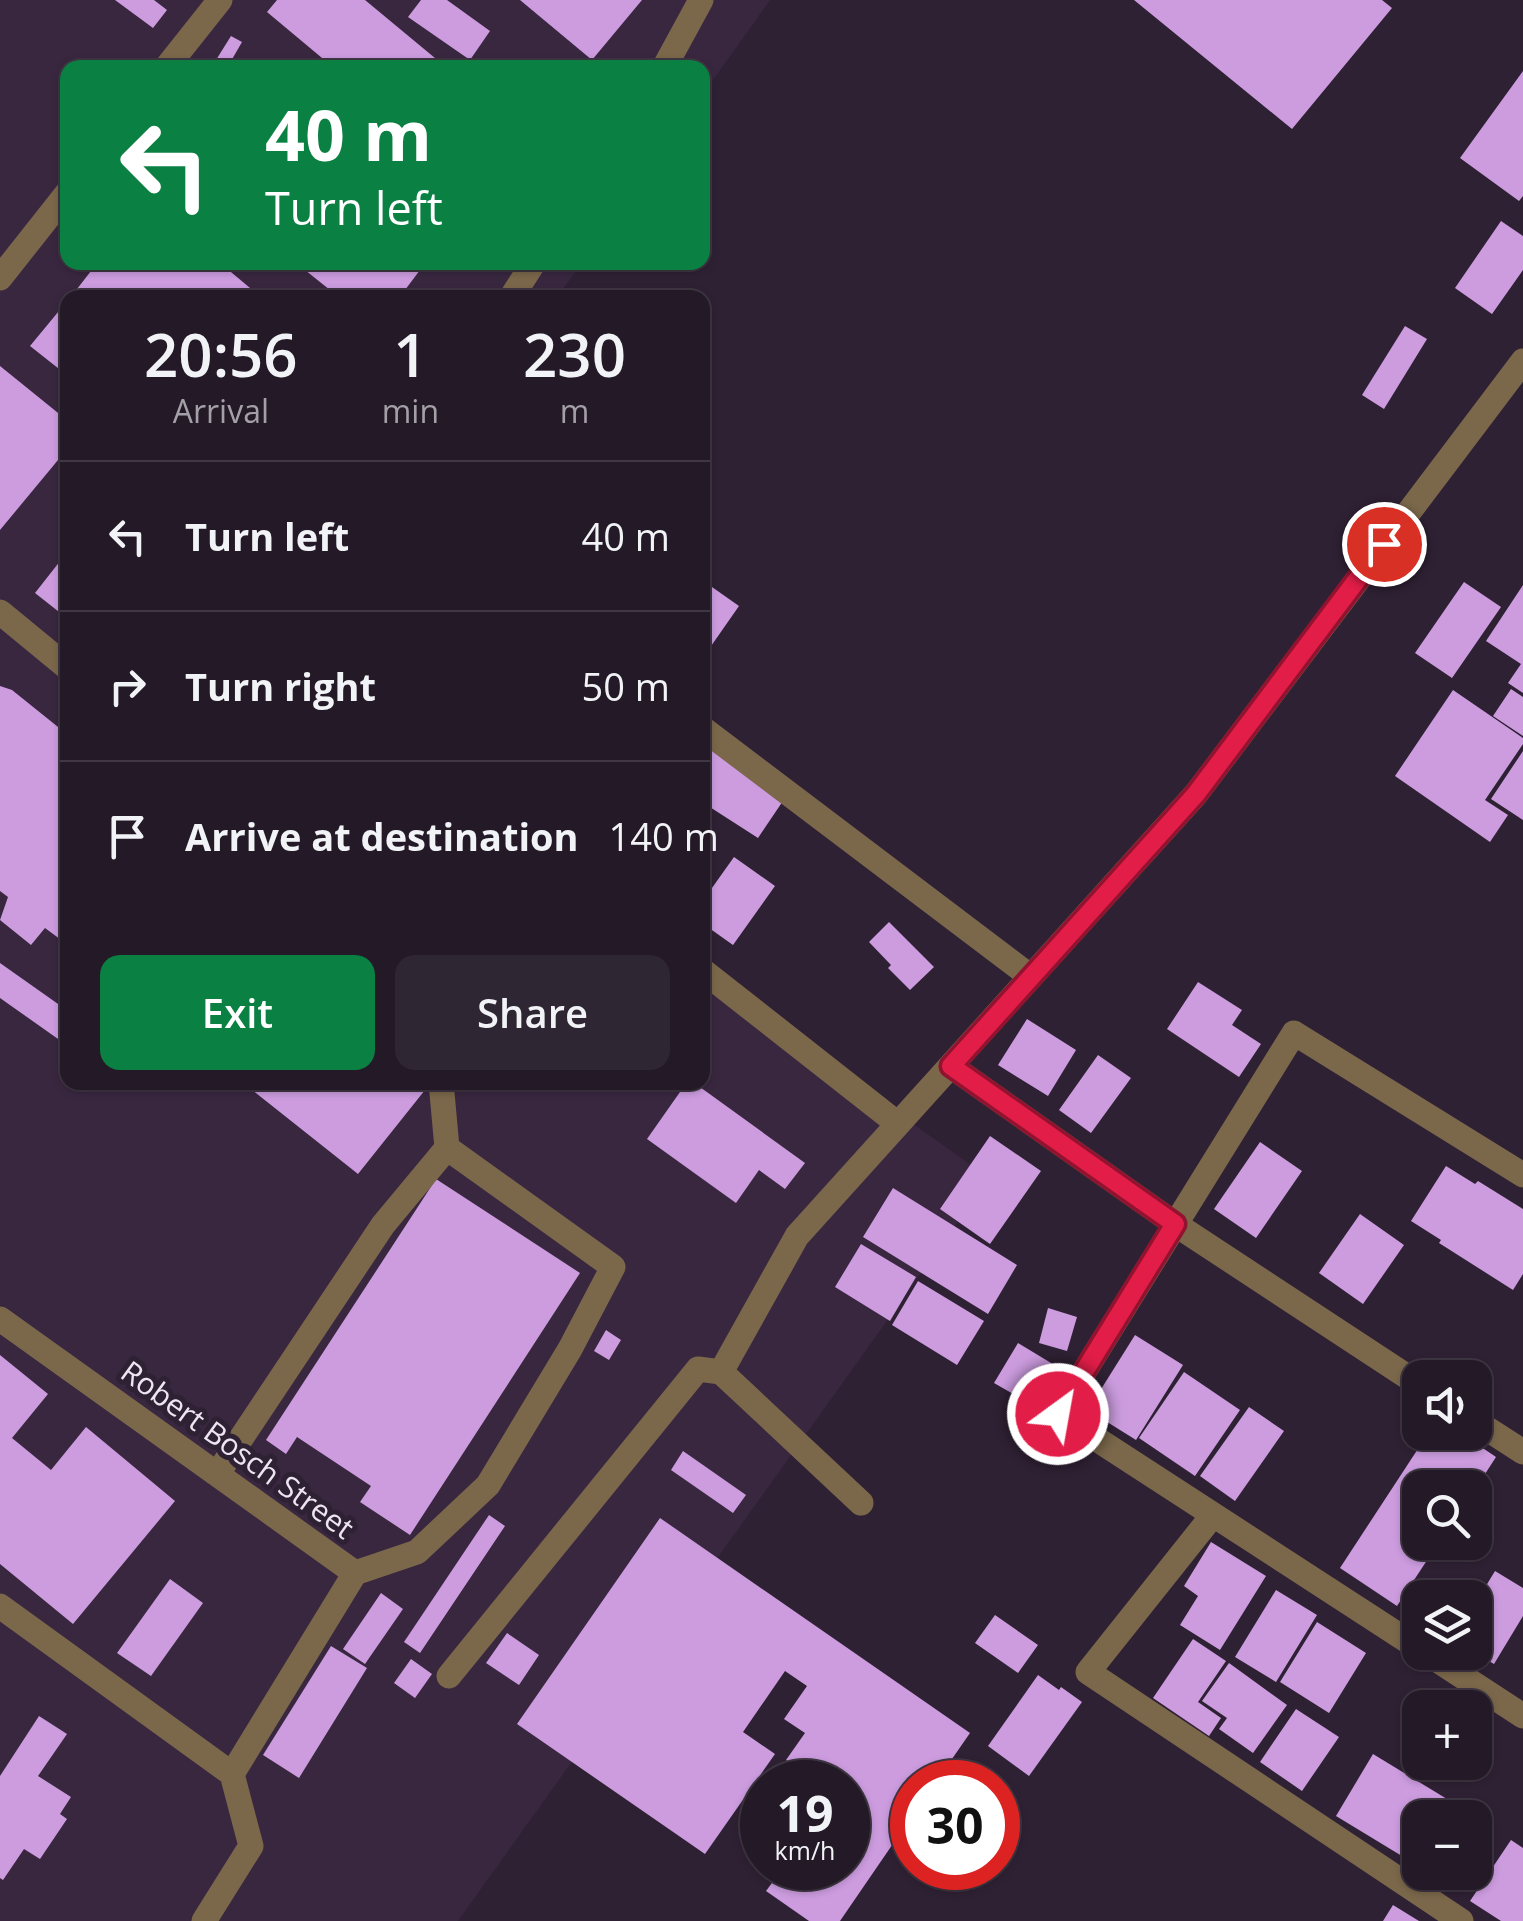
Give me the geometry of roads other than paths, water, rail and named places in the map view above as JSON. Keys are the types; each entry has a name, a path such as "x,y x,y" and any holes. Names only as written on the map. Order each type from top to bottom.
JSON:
{"street":[{"path":"172,60 220,0"},
{"path":"668,60 701,0"},
{"path":"0,278 60,202"},
{"path":"721,1372 797,1236 1196,794 1523,360"},
{"path":"0,612 60,661"},
{"path":"710,734 1031,977"},
{"path":"710,976 898,1124"},
{"path":"1402,1638 1058,1414 1294,1033 1523,1175"},
{"path":"951,1066 1175,1224 1402,1373"},
{"path":"218,1473 383,1226 447,1148 442,1090"},
{"path":"355,1573 417,1552 488,1486 570,1349 613,1266 447,1148"},
{"name":"Robert Bosch Street","path":"0,1319 355,1573 232,1774"},
{"path":"450,1676 698,1369 721,1372 861,1503"},
{"path":"1492,1432 1523,1452"},
{"path":"1212,1515 1088,1672 1461,1921"},
{"path":"0,1606 232,1774 251,1846 204,1921"},
{"path":"1452,1670 1523,1716"}]}
